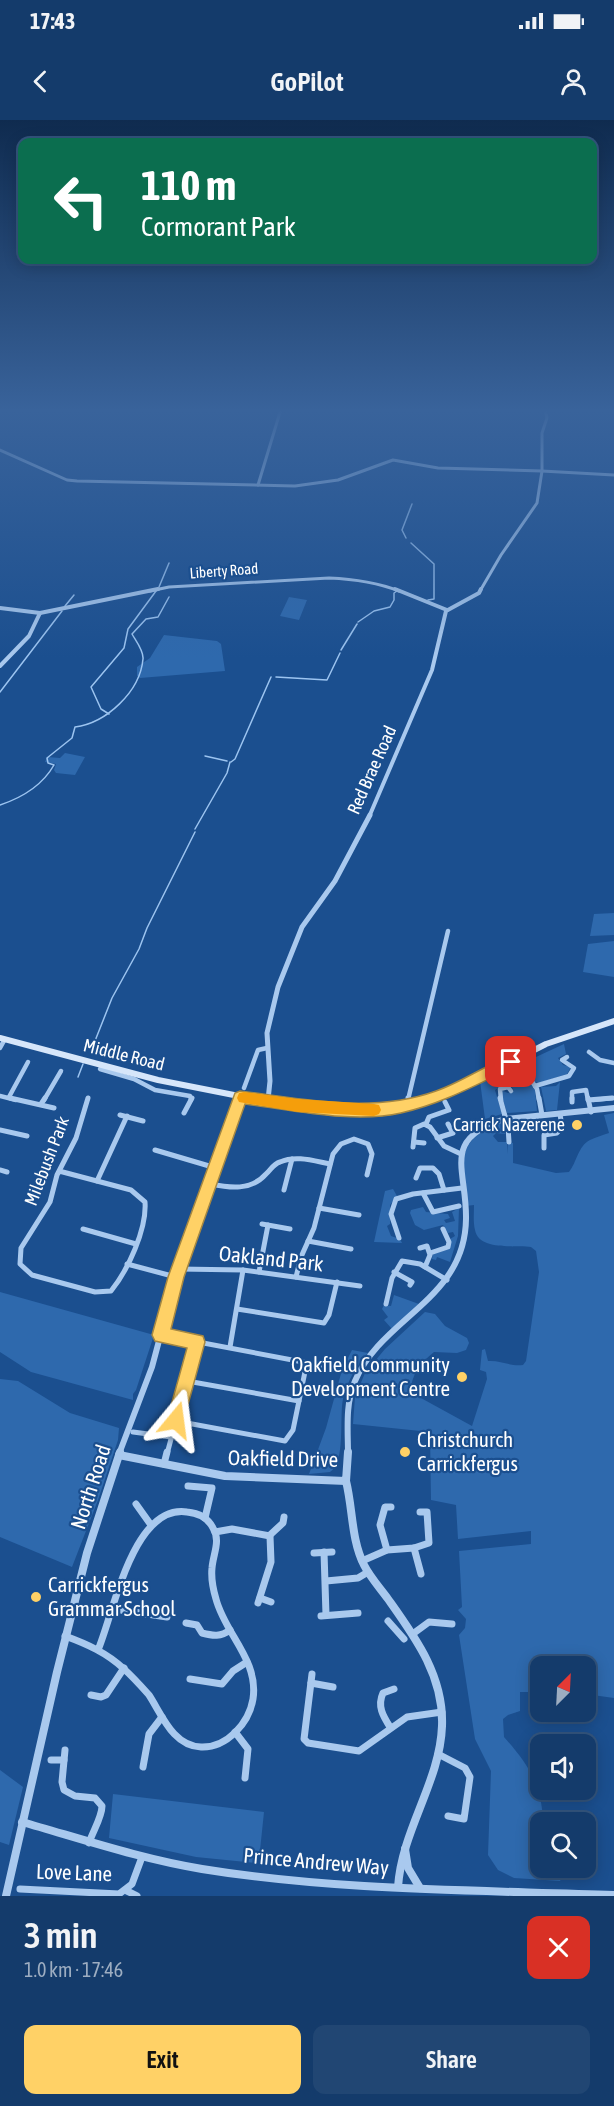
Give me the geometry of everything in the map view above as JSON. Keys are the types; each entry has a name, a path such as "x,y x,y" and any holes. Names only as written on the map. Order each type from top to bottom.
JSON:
{"main road":[{"name":"Middle Road","path":"3,1039 160,1080 240,1097 268,1102 365,1110 410,1106 456,1089 557,1039 614,1021"}],"street":[{"path":"447,610 472,599 484,587 501,555 534,509 540,492"},
{"name":"Liberty Road","path":"0,609 39,613 157,589 321,578 354,579 384,585 447,610"},
{"name":"Red Brae Road","path":"268,1102 270,1081 267,1048 268,1025 273,1003 297,937 335,881 374,807 432,670 447,610"},
{"path":"0,666 29,636 39,613"},
{"path":"410,1106 408,1098 448,932"},
{"path":"0,1048 3,1039"},
{"path":"244,1088 258,1050 267,1048"},
{"path":"589,1052 600,1060 614,1062"},
{"path":"535,1086 569,1076 574,1068 562,1060 567,1057"},
{"path":"9,1098 28,1062"},
{"path":"515,1067 521,1065 535,1086 542,1115"},
{"path":"100,1069 134,1079 155,1090 192,1097 184,1113"},
{"path":"41,1104 61,1071"},
{"path":"155,1090 160,1080"},
{"path":"509,1142 499,1092 508,1087 511,1091"},
{"path":"572,1102 572,1092 586,1090 591,1112"},
{"path":"0,1096 54,1108"},
{"name":"North Road","path":"6,1896 65,1636 87,1553 119,1455 152,1367 176,1277 240,1097"},
{"name":"Milebush Park","path":"88,1098 82,1110 76,1137 58,1171 51,1199 20,1250 19,1261 21,1268 32,1275 100,1293 115,1287 127,1264"},
{"path":"588,1100 614,1098"},
{"path":"426,1124 429,1117 449,1110 445,1102"},
{"path":"426,1124 444,1146 461,1154 466,1142 475,1131 505,1118 591,1112 614,1108"},
{"path":"544,1148 544,1135 557,1133 561,1128 560,1114"},
{"path":"120,1115 143,1121"},
{"path":"97,1181 127,1116"},
{"path":"424,1143 414,1145 416,1127 426,1124"},
{"path":"437,1138 453,1133 448,1124"},
{"path":"0,1130 27,1136"},
{"path":"296,1277 335,1151 345,1142 354,1139 368,1144 372,1151 367,1175"},
{"path":"155,1150 216,1168"},
{"name":"Oakfield Drive","path":"119,1455 254,1479 346,1481 347,1425 354,1382 372,1354 430,1300 447,1280 460,1255 466,1215 459,1166 461,1154"},
{"path":"284,1190 292,1159"},
{"path":"210,1185 238,1189 249,1187 262,1179 277,1163 292,1159 330,1164"},
{"path":"416,1178 420,1168 427,1167 437,1170 444,1190"},
{"path":"0,1170 7,1172"},
{"path":"58,1171 131,1190 143,1199 147,1214 127,1264 176,1277"},
{"path":"399,1238 391,1216 393,1204 398,1198 462,1188"},
{"path":"423,1193 432,1212 459,1206"},
{"path":"319,1208 359,1215"},
{"path":"448,1209 452,1217"},
{"path":"259,1272 265,1225 290,1229"},
{"path":"83,1229 136,1244"},
{"path":"429,1253 448,1247 449,1243 442,1229"},
{"path":"446,1237 453,1235"},
{"path":"308,1240 351,1249"},
{"path":"420,1248 427,1246 429,1253 425,1267"},
{"path":"386,1304 394,1272 399,1263 406,1260 425,1267 447,1280"},
{"name":"Oakland Park","path":"179,1269 243,1270 360,1286"},
{"path":"230,1347 243,1270"},
{"path":"394,1272 412,1282"},
{"path":"237,1309 324,1323 329,1315 337,1282"},
{"path":"161,1335 324,1366"},
{"path":"164,1464 197,1342"},
{"path":"176,1420 284,1442 291,1435 307,1362"},
{"path":"187,1381 299,1401"},
{"path":"133,1432 171,1437"},
{"path":"346,1481 352,1532 362,1561 414,1634 436,1677 442,1712 438,1754 399,1863 398,1887"},
{"path":"188,1486 212,1488 205,1518"},
{"path":"136,1504 151,1525"},
{"path":"384,1507 380,1526 387,1550"},
{"path":"65,1636 98,1650 124,1668 149,1696 178,1737 195,1746 215,1745 235,1732 245,1720 253,1699 254,1680 218,1606 212,1581 217,1543 215,1532 205,1518 192,1512 178,1512 163,1516 151,1525 137,1548 98,1650"},
{"path":"362,1561 387,1550 414,1548 428,1544 430,1539 427,1512 420,1512"},
{"path":"270,1535 283,1522 284,1517"},
{"path":"215,1532 230,1529 270,1535"},
{"path":"270,1535 272,1551 270,1576 259,1600 271,1602"},
{"path":"414,1548 421,1574"},
{"path":"324,1552 326,1581 324,1615 358,1613"},
{"path":"315,1553 332,1552"},
{"path":"326,1581 358,1578 368,1572"},
{"path":"114,1609 167,1617"},
{"path":"401,1618 390,1624 404,1639"},
{"path":"414,1634 429,1622 452,1624"},
{"path":"186,1623 197,1625 202,1634 216,1637 230,1630"},
{"path":"190,1679 222,1684 233,1671 247,1662"},
{"path":"91,1695 101,1697 106,1695 124,1668"},
{"path":"312,1674 304,1739 308,1743 359,1751 411,1714 442,1712"},
{"path":"311,1683 333,1687"},
{"path":"390,1727 380,1711 379,1702 383,1693 394,1689"},
{"path":"143,1767 149,1734 162,1717"},
{"path":"235,1732 248,1749 245,1778"},
{"path":"65,1750 62,1784 64,1790 75,1796 95,1798 102,1806 102,1814 94,1826 89,1844"},
{"path":"438,1754 465,1769 471,1778 464,1819 448,1816"},
{"path":"51,1760 64,1760"},
{"name":"Prince Andrew Way","path":"22,1822 89,1844 142,1857 202,1869 271,1878 398,1887 614,1894"},
{"path":"404,1847 408,1868 420,1888"},
{"name":"Love Lane","path":"20,1889 119,1894 127,1891 133,1885 142,1857"},
{"name":"Love Lane","path":"127,1891 137,1896"}],"shaded area":[{"path":"289,597 307,600 299,620 280,616"},
{"path":"164,635 217,641 221,644 225,671 140,678 137,676 137,667 150,658"},
{"path":"65,753 85,757 75,775 56,773 54,770 56,764 45,762 47,757 60,758"},
{"path":"614,913 614,935 590,936 594,914"},
{"path":"614,941 614,977 583,972 588,944"},
{"path":"564,1044 566,1054 558,1058 563,1065 571,1067 567,1074 539,1083 535,1082 523,1063"},
{"path":"506,1068 509,1071 520,1068 535,1090 537,1111 507,1113 501,1093 514,1091 509,1082 495,1090 502,1114 485,1119 480,1081"},
{"path":"560,1082 557,1110 546,1111 541,1087 556,1086"},
{"path":"614,1113 614,1698 596,1696 596,1656 530,1656 530,1692 520,1692 520,1711 503,1719 504,1737 530,1772 530,1800 540,1800 542,1812 530,1812 530,1878 562,1878 560,1881 514,1878 498,1870 488,1855 491,1771 475,1739 459,1635 465,1628 466,1619 458,1610 462,1607 459,1551 531,1544 531,1531 458,1539 456,1505 431,1500 430,1432 353,1424 355,1397 365,1373 385,1349 425,1312 435,1314 445,1326 467,1338 469,1343 466,1350 457,1353 434,1352 418,1369 410,1392 472,1426 487,1379 486,1372 480,1370 482,1350 485,1349 488,1361 523,1365 526,1361 539,1272 536,1251 531,1247 498,1246 478,1237 474,1227 474,1205 466,1206 463,1177 465,1154 476,1137 503,1122 505,1134 496,1133 493,1136 498,1142 507,1142 508,1154 508,1142 513,1143 513,1163 556,1173 569,1172 586,1143 609,1133 604,1115"},
{"path":"393,1189 397,1196 390,1205 390,1224 387,1226 391,1236 400,1239 402,1243 374,1242 385,1191"},
{"path":"423,1207 426,1212 448,1214 450,1218 444,1220 446,1223 455,1221 452,1212 459,1208 458,1236 450,1262 437,1257 436,1260 432,1259 433,1254 449,1249 450,1239 455,1236 453,1232 448,1233 443,1225 424,1230 415,1225 411,1210"},
{"path":"0,1292 154,1335 133,1394 133,1400 31,1372 0,1352"},
{"path":"394,1295 419,1304 392,1329 384,1320 388,1317 382,1309 384,1305 391,1306"},
{"path":"352,1350 368,1353 353,1374 343,1399 338,1459 330,1472 309,1474 326,1428 342,1370"},
{"path":"0,1379 18,1381 70,1413 119,1428 118,1440 98,1500 72,1567 0,1537"},
{"path":"0,1770 23,1787 9,1845 0,1842"},
{"path":"113,1794 264,1812 259,1860 256,1863 196,1857 109,1838"}],"waterway":[{"path":"406,538 402,530 412,504"},
{"path":"411,543 434,564 434,599 428,600"},
{"path":"159,587 169,563"},
{"path":"107,713 101,709 91,687 124,648 128,629 156,591"},
{"path":"358,622 374,611 390,607 394,600 394,593 397,591"},
{"path":"65,606 74,595"},
{"path":"107,713 120,704 128,694 140,671 143,656 132,634 146,619 158,617 169,597"},
{"path":"0,692 62,611"},
{"path":"341,650 357,624"},
{"path":"276,677 327,680 340,653"},
{"path":"231,762 235,759 271,677"},
{"path":"0,805 23,795 43,779 54,765 48,763 47,758 72,738 75,727 87,724 107,713"},
{"path":"205,756 227,761"},
{"path":"195,829 227,773 230,762"},
{"path":"91,1051 112,998 139,949 147,928 195,832"},
{"path":"78,1077 83,1064"}],"slow traffic":[{"path":"244,1098 298,1106 374,1110"}],"place":[{"name":"Carrick Nazerene","path":"577,1125"},
{"name":"Oakfield Community Development Centre","path":"462,1377"},
{"name":"Christchurch Carrickfergus","path":"405,1452"},
{"name":"Carrickfergus Grammar School","path":"36,1597"}],"route":[{"path":"176,1420 197,1342 161,1335 176,1277 240,1097 298,1106 372,1110 399,1108 441,1096 511,1062"}]}
